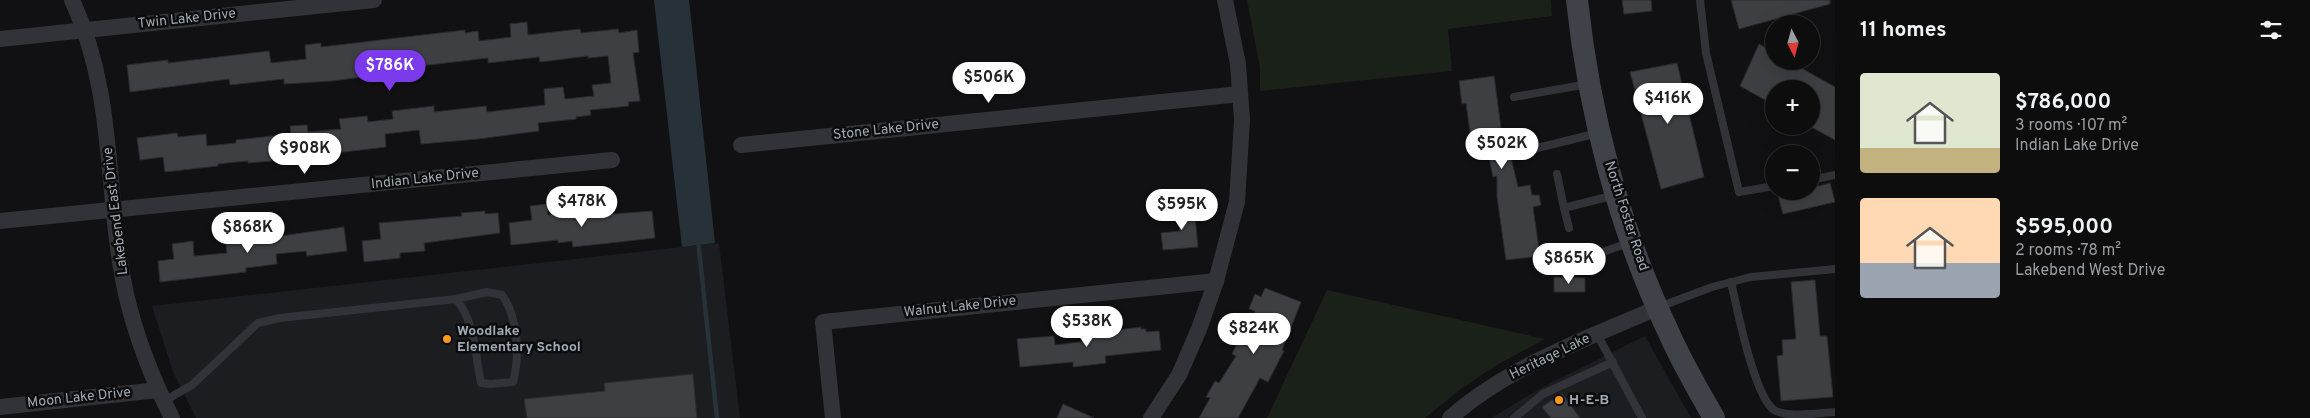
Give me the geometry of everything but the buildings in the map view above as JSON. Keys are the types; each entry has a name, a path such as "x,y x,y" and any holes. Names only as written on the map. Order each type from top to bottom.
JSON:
{"main road":[{"name":"North Foster Road","path":"1577,0 1600,132 1632,242 1668,334 1714,418"}],"street":[{"name":"Lakebend East Drive","path":"72,0 84,30 100,82 126,293 139,341 172,418"},
{"name":"Twin Lake Drive","path":"0,39 374,0"},
{"path":"1151,418 1179,375 1199,329 1216,281 1237,202 1242,120 1238,64 1225,0"},
{"name":"Stone Lake Drive","path":"741,145 1240,94"},
{"name":"Indian Lake Drive","path":"0,221 612,160"},
{"name":"Walnut Lake Drive","path":"833,418 823,322 1216,281"},
{"name":"Heritage Lake","path":"1450,418 1489,389 1526,366 1657,308"},
{"name":"Moon Lake Drive","path":"0,406 161,396"}],"lane":[{"path":"1700,0 1706,53 1739,192 1765,188"},
{"path":"1514,97 1590,83"},
{"path":"1525,151 1600,132"},
{"path":"1557,174 1569,228"},
{"path":"1820,178 1835,175"},
{"path":"1564,208 1617,195"},
{"path":"1561,267 1632,242"},
{"path":"1657,308 1731,282 1751,277 1835,268"},
{"path":"1731,282 1756,380 1767,403 1774,410 1788,415 1835,412"},
{"path":"161,396 192,385 258,324 280,318 456,299 487,292 502,295 509,304 516,340 516,371 513,382 491,384 481,382 466,310 456,299"},
{"path":"1598,334 1642,418"},
{"path":"1514,418 1543,394 1613,362"}],"shaded area":[{"path":"654,0 689,0 715,243 682,247"},
{"path":"1247,0 1551,0 1552,16 1448,29 1452,71 1260,91 1260,68"},
{"name":"Woodlake Elementary School","path":"719,243 740,418 196,418 173,372 152,306"},
{"path":"1327,290 1545,339 1497,365 1462,388 1425,418 1267,418"},
{"path":"1645,336 1691,418 1491,418 1541,388"}],"waterway":[{"path":"698,240 717,418"}],"place":[{"name":"Woodlake Elementary School","path":"447,339"},
{"name":"H-E-B","path":"1559,400"}]}
